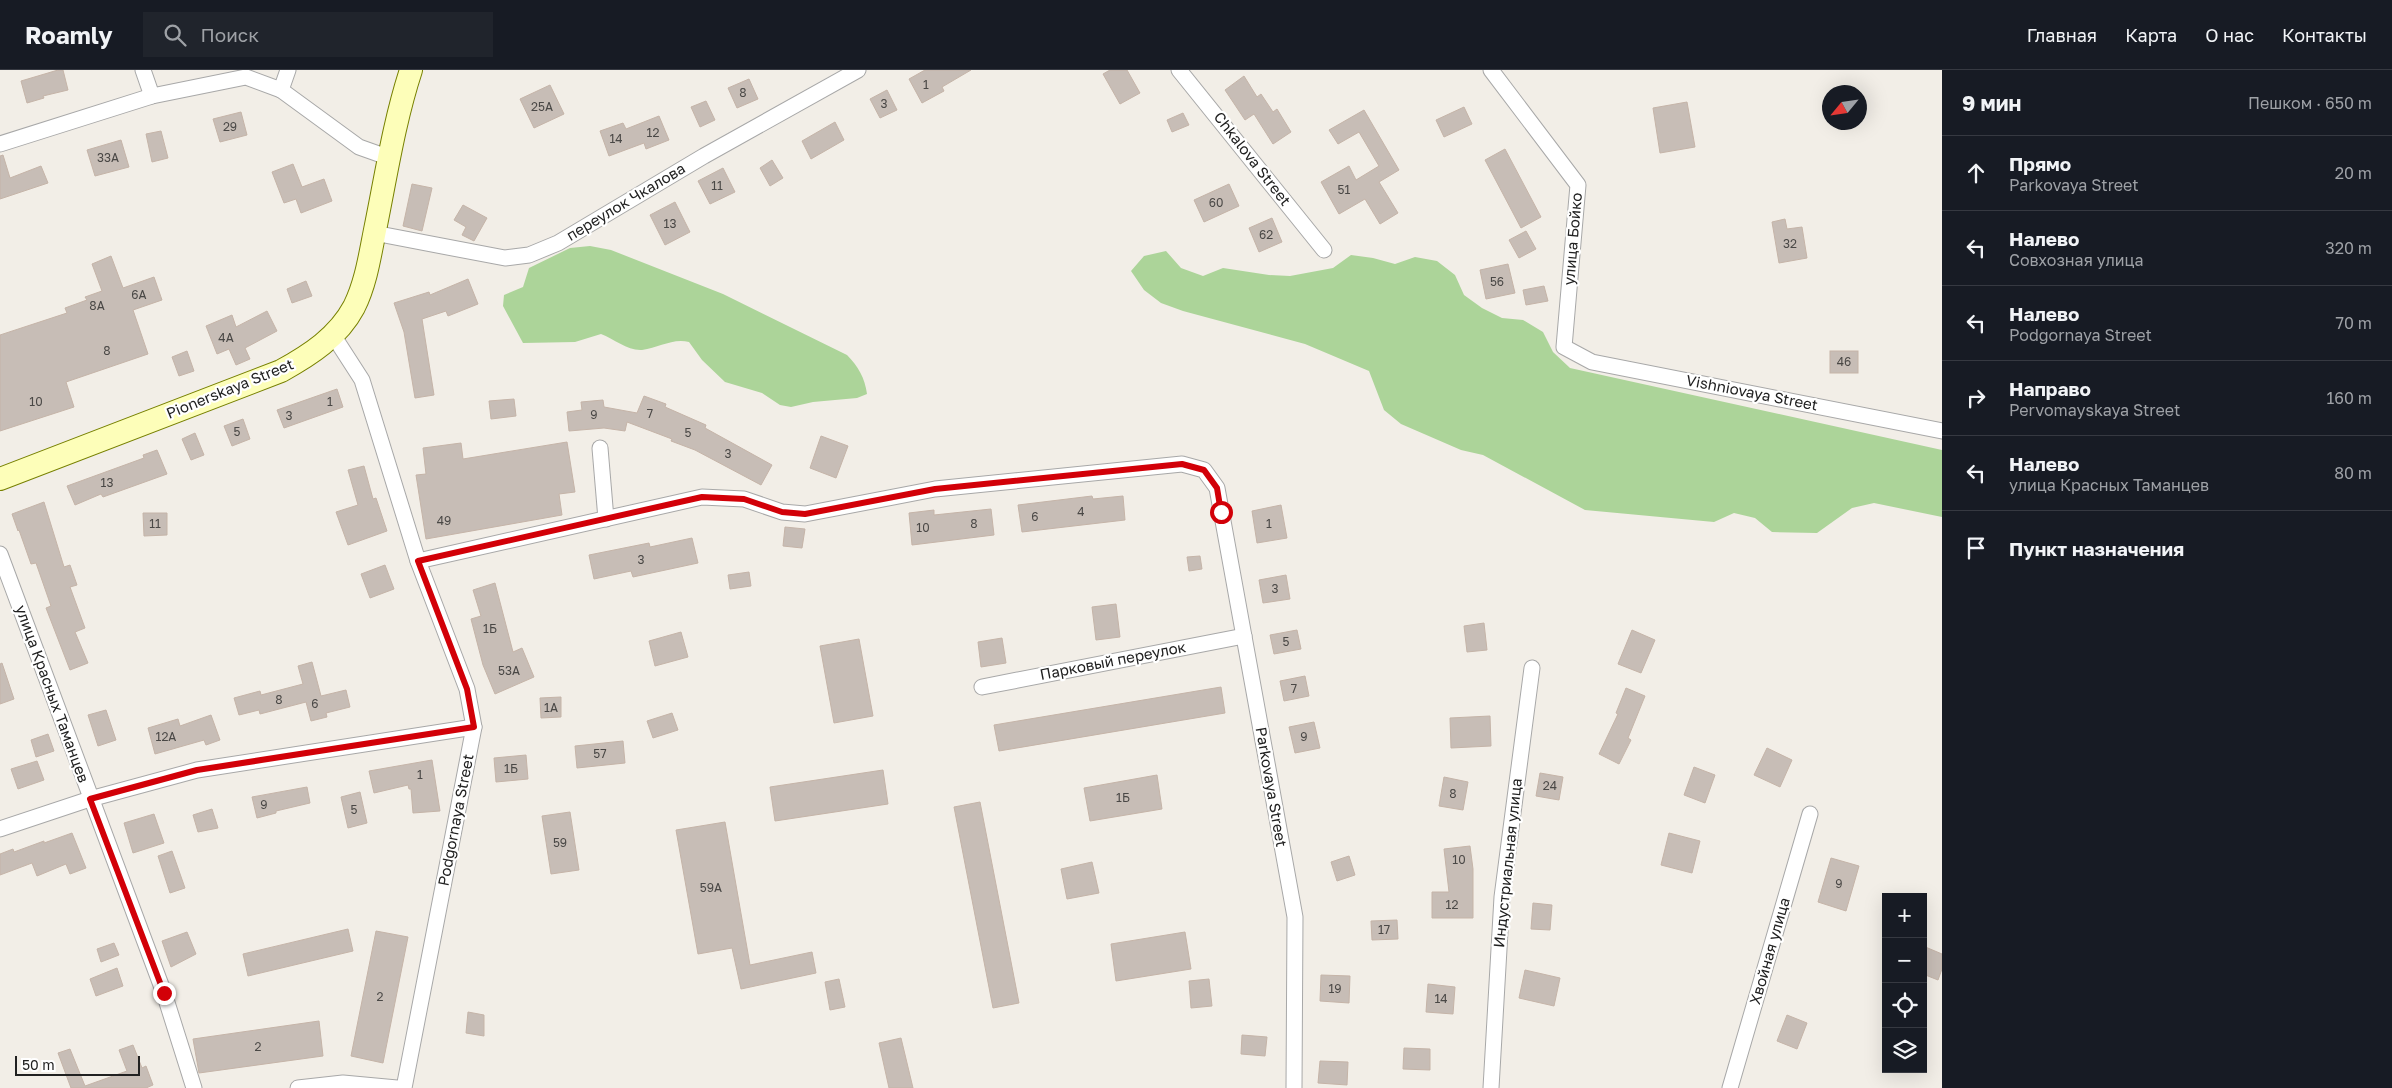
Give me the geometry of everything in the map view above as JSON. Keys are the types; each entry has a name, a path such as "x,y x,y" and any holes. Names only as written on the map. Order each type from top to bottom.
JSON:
{"main road":[{"name":"Pionerskaya Street","path":"0,479 281,370 311,355 333,335 354,307 367,269 390,158 398,108 411,70"}],"street":[{"path":"143,70 152,96"},
{"path":"281,90 288,70"},
{"name":"переулок Чкалова","path":"374,233 505,258 529,255 558,243 704,156 858,70"},
{"name":"Chkalova Street","path":"1180,70 1324,250"},
{"name":"улица Бойко","path":"1491,70 1578,185 1564,347"},
{"path":"0,144 152,96 246,77 281,90 359,147 390,158"},
{"name":"Podgornaya Street","path":"333,335 362,380 418,561 467,689 474,727 404,1088"},
{"name":"Vishniovaya Street","path":"1564,347 1592,362 1942,431"},
{"path":"418,561 606,519 600,448"},
{"name":"Parkovaya Street","path":"606,519 702,497 744,499 782,512 805,514 935,489 1182,464 1204,470 1217,488 1295,917 1294,1088"},
{"name":"улица Красных Таманцев","path":"0,554 164,993 194,1088"},
{"name":"Парковый переулок","path":"982,687 1244,636"},
{"name":"Индустриальная улица","path":"1491,1088 1502,897 1532,668"},
{"path":"0,829 90,799 197,770 474,727"},
{"name":"Хвойная улица","path":"1730,1088 1810,814"},
{"path":"298,1088 343,1083 397,1088"}],"green space":[{"path":"590,246 611,250 723,294 847,355 860,373 865,383 867,394 857,398 813,402 791,407 780,405 762,393 725,382 702,360 689,342 683,341 671,342 642,350 626,347 601,334 575,342 523,343 503,306 504,295 523,287 529,268 570,248"},
{"path":"1166,251 1181,268 1203,276 1223,268 1290,276 1333,268 1351,255 1395,264 1415,257 1437,261 1455,275 1464,295 1482,308 1502,318 1523,320 1543,332 1553,352 1570,368 1942,450 1942,517 1874,503 1852,508 1817,533 1772,532 1755,518 1734,513 1714,522 1585,510 1483,455 1461,450 1401,424 1384,410 1369,371 1305,344 1183,311 1161,303 1144,290 1131,271 1144,256"}],"building":[{"path":"63,70 68,90 43,96 44,98 27,103 21,81"},
{"path":"925,70 971,70 942,87 944,91 922,103 909,79"},
{"path":"1110,70 1127,70 1140,93 1120,104 1103,74"},
{"path":"1244,76 1257,97 1261,94 1273,112 1277,109 1291,132 1273,144 1254,114 1245,120 1225,90"},
{"path":"749,79 758,99 737,108 728,88"},
{"path":"550,85 564,114 534,128 520,99"},
{"path":"887,90 897,110 880,118 870,99"},
{"path":"706,101 715,120 700,127 691,107"},
{"path":"1687,102 1695,147 1660,153 1653,108"},
{"path":"1464,107 1472,124 1444,137 1436,120"},
{"path":"1364,110 1399,170 1379,182 1398,213 1380,224 1365,199 1339,214 1321,182 1349,166 1356,180 1379,166 1359,132 1338,144 1329,130"},
{"path":"241,112 247,135 220,142 213,119"},
{"path":"1183,113 1189,125 1172,132 1167,120"},
{"path":"659,116 669,140 646,149 644,143 609,156 600,131 623,123 626,129"},
{"path":"835,122 844,140 811,159 802,141"},
{"path":"161,131 168,158 152,162 146,134"},
{"path":"121,140 129,167 95,176 87,150"},
{"path":"1505,149 1541,217 1521,228 1485,160"},
{"path":"3,155 10,178 41,166 48,183 0,199 0,156"},
{"path":"772,160 783,178 770,186 760,168"},
{"path":"293,164 302,187 324,179 332,201 301,213 296,199 284,203 272,172"},
{"path":"723,168 735,192 710,204 698,181"},
{"path":"412,184 432,188 422,231 403,226"},
{"path":"1229,184 1239,206 1204,222 1194,200"},
{"path":"675,202 690,232 665,245 650,215"},
{"path":"463,205 487,218 474,241 462,235 466,227 454,220"},
{"path":"1272,218 1282,242 1259,252 1249,228"},
{"path":"1785,219 1787,229 1802,227 1807,258 1779,263 1772,222"},
{"path":"1526,231 1536,249 1519,258 1509,240"},
{"path":"111,256 123,288 154,277 162,300 133,310 148,354 66,382 74,407 0,431 0,335 67,313 65,308 87,300 85,297 102,291 92,264"},
{"path":"1508,264 1515,293 1486,299 1480,270"},
{"path":"468,279 478,304 448,316 446,311 422,319 434,395 415,398 404,332 394,303 429,292 430,295"},
{"path":"306,281 312,296 292,303 287,289"},
{"path":"1544,286 1548,301 1526,305 1523,290"},
{"path":"267,311 277,331 245,348 250,359 236,365 229,349 217,354 206,326 232,315 236,327"},
{"path":"187,351 194,371 179,376 172,357"},
{"path":"1830,351 1858,351 1858,373 1830,373"},
{"path":"337,389 343,407 284,428 277,410"},
{"path":"644,396 666,404 665,407 706,425 705,428 772,465 761,485 695,450 671,441 672,439 627,422 625,431 604,428 569,431 567,412 582,410 581,402 603,400 604,407 637,413"},
{"path":"514,399 516,416 491,419 489,401"},
{"path":"243,419 250,439 232,446 224,426"},
{"path":"195,433 204,455 191,460 182,439"},
{"path":"821,436 848,446 836,478 810,468"},
{"path":"567,442 575,492 559,494 562,515 426,539 416,475 426,474 423,448 461,443 463,459"},
{"path":"157,450 167,474 103,497 101,494 75,505 67,486 144,458 143,455"},
{"path":"364,466 373,499 376,498 387,531 348,545 336,512 358,505 348,470"},
{"path":"1092,496 1093,499 1123,496 1125,520 1022,532 1018,505"},
{"path":"44,502 64,567 70,565 77,585 70,587 85,628 75,632 88,663 70,670 46,608 51,606 36,563 31,564 12,514"},
{"path":"1281,505 1287,538 1257,543 1252,511"},
{"path":"991,509 994,535 912,545 909,513 934,510 934,515"},
{"path":"143,513 167,513 167,535 144,536"},
{"path":"785,527 805,529 802,548 783,546"},
{"path":"692,538 698,563 633,577 631,571 594,579 589,555 649,543 650,547"},
{"path":"1200,556 1202,569 1189,571 1187,557"},
{"path":"385,565 394,589 370,598 361,574"},
{"path":"749,572 751,586 730,589 728,575"},
{"path":"1286,575 1290,599 1263,603 1259,580"},
{"path":"495,583 513,652 522,648 534,677 495,694 483,665 471,619 481,616 473,590"},
{"path":"1116,604 1120,637 1096,640 1092,607"},
{"path":"1484,623 1487,650 1467,652 1464,626"},
{"path":"1297,630 1301,649 1274,654 1270,635"},
{"path":"1632,630 1655,640 1641,673 1618,664"},
{"path":"681,632 688,657 655,666 649,641"},
{"path":"1002,638 1006,663 981,667 978,642"},
{"path":"859,639 873,716 834,723 820,646"},
{"path":"312,662 321,696 346,690 350,707 326,713 327,717 311,721 306,702 260,714 259,710 239,715 234,698 260,691 261,695 303,684 298,666"},
{"path":"2,663 14,699 0,704 0,664"},
{"path":"1305,676 1309,696 1284,701 1280,681"},
{"path":"1221,687 1225,713 999,751 994,725"},
{"path":"1626,688 1645,696 1628,738 1631,740 1619,764 1599,754 1618,714 1616,713"},
{"path":"561,697 561,717 541,718 540,698"},
{"path":"106,710 116,740 98,746 88,715"},
{"path":"672,713 678,730 653,738 647,721"},
{"path":"211,715 220,740 206,745 204,740 155,754 148,728 178,719 180,726"},
{"path":"1490,716 1491,746 1451,748 1450,718"},
{"path":"1314,722 1320,748 1295,753 1289,727"},
{"path":"48,734 54,751 36,757 31,740"},
{"path":"623,741 625,763 577,768 575,746"},
{"path":"1767,748 1792,760 1780,787 1754,775"},
{"path":"526,755 528,779 496,782 494,758"},
{"path":"432,760 440,811 413,813 411,789 409,789 408,785 374,793 369,771"},
{"path":"37,761 44,780 18,789 11,769"},
{"path":"1694,767 1715,775 1705,803 1684,795"},
{"path":"883,770 888,804 775,821 770,787"},
{"path":"1540,773 1563,777 1559,800 1536,796"},
{"path":"1157,775 1162,809 1090,821 1084,788"},
{"path":"1444,777 1468,782 1463,810 1439,806"},
{"path":"307,787 310,803 276,811 276,813 257,818 252,797"},
{"path":"360,792 367,823 348,828 341,797"},
{"path":"980,802 1019,1003 993,1008 954,807"},
{"path":"212,809 218,828 198,832 193,815"},
{"path":"570,812 579,870 551,874 542,816"},
{"path":"154,814 164,843 133,853 124,823"},
{"path":"725,822 750,965 812,952 816,973 741,989 732,948 698,954 676,830"},
{"path":"72,833 86,868 70,874 66,864 37,876 32,863 0,875 0,854 13,849 14,852"},
{"path":"1669,833 1700,841 1692,873 1661,865"},
{"path":"1470,846 1473,869 1473,918 1432,918 1432,892 1449,892 1444,849"},
{"path":"172,851 185,888 170,893 158,856"},
{"path":"1349,856 1355,875 1337,881 1331,862"},
{"path":"1831,858 1859,866 1846,911 1818,902"},
{"path":"1092,862 1099,893 1067,899 1061,869"},
{"path":"1533,903 1552,905 1550,930 1531,929"},
{"path":"1397,920 1398,939 1372,940 1371,921"},
{"path":"348,929 353,951 248,976 243,954"},
{"path":"376,931 408,937 383,1063 351,1056"},
{"path":"187,932 196,954 171,967 162,941"},
{"path":"1185,932 1191,969 1116,981 1111,944"},
{"path":"114,943 119,955 101,962 97,949"},
{"path":"1927,948 1942,954 1942,969 1938,980 1927,976"},
{"path":"117,968 123,986 96,996 90,979"},
{"path":"1525,970 1560,978 1554,1006 1519,998"},
{"path":"1321,975 1350,976 1349,1003 1320,1001"},
{"path":"839,979 845,1007 830,1010 825,982"},
{"path":"1209,979 1212,1006 1191,1008 1189,981"},
{"path":"1428,984 1455,987 1453,1014 1426,1012"},
{"path":"468,1012 484,1015 484,1036 466,1033"},
{"path":"1787,1015 1807,1023 1797,1049 1777,1041"},
{"path":"319,1021 323,1056 199,1073 193,1039"},
{"path":"1242,1035 1267,1037 1265,1056 1241,1054"},
{"path":"901,1038 913,1088 889,1088 879,1043"},
{"path":"133,1045 142,1068 146,1066 153,1085 146,1088 71,1088 58,1053 70,1049 85,1086 127,1071 119,1050"},
{"path":"1404,1048 1430,1049 1430,1070 1403,1069"},
{"path":"1320,1061 1348,1062 1347,1085 1318,1083"}],"route":[{"path":"164,993 90,799 197,770 474,727 467,689 418,561 702,497 744,499 782,512 805,514 935,489 1182,464 1204,470 1217,488 1221,512"}]}
